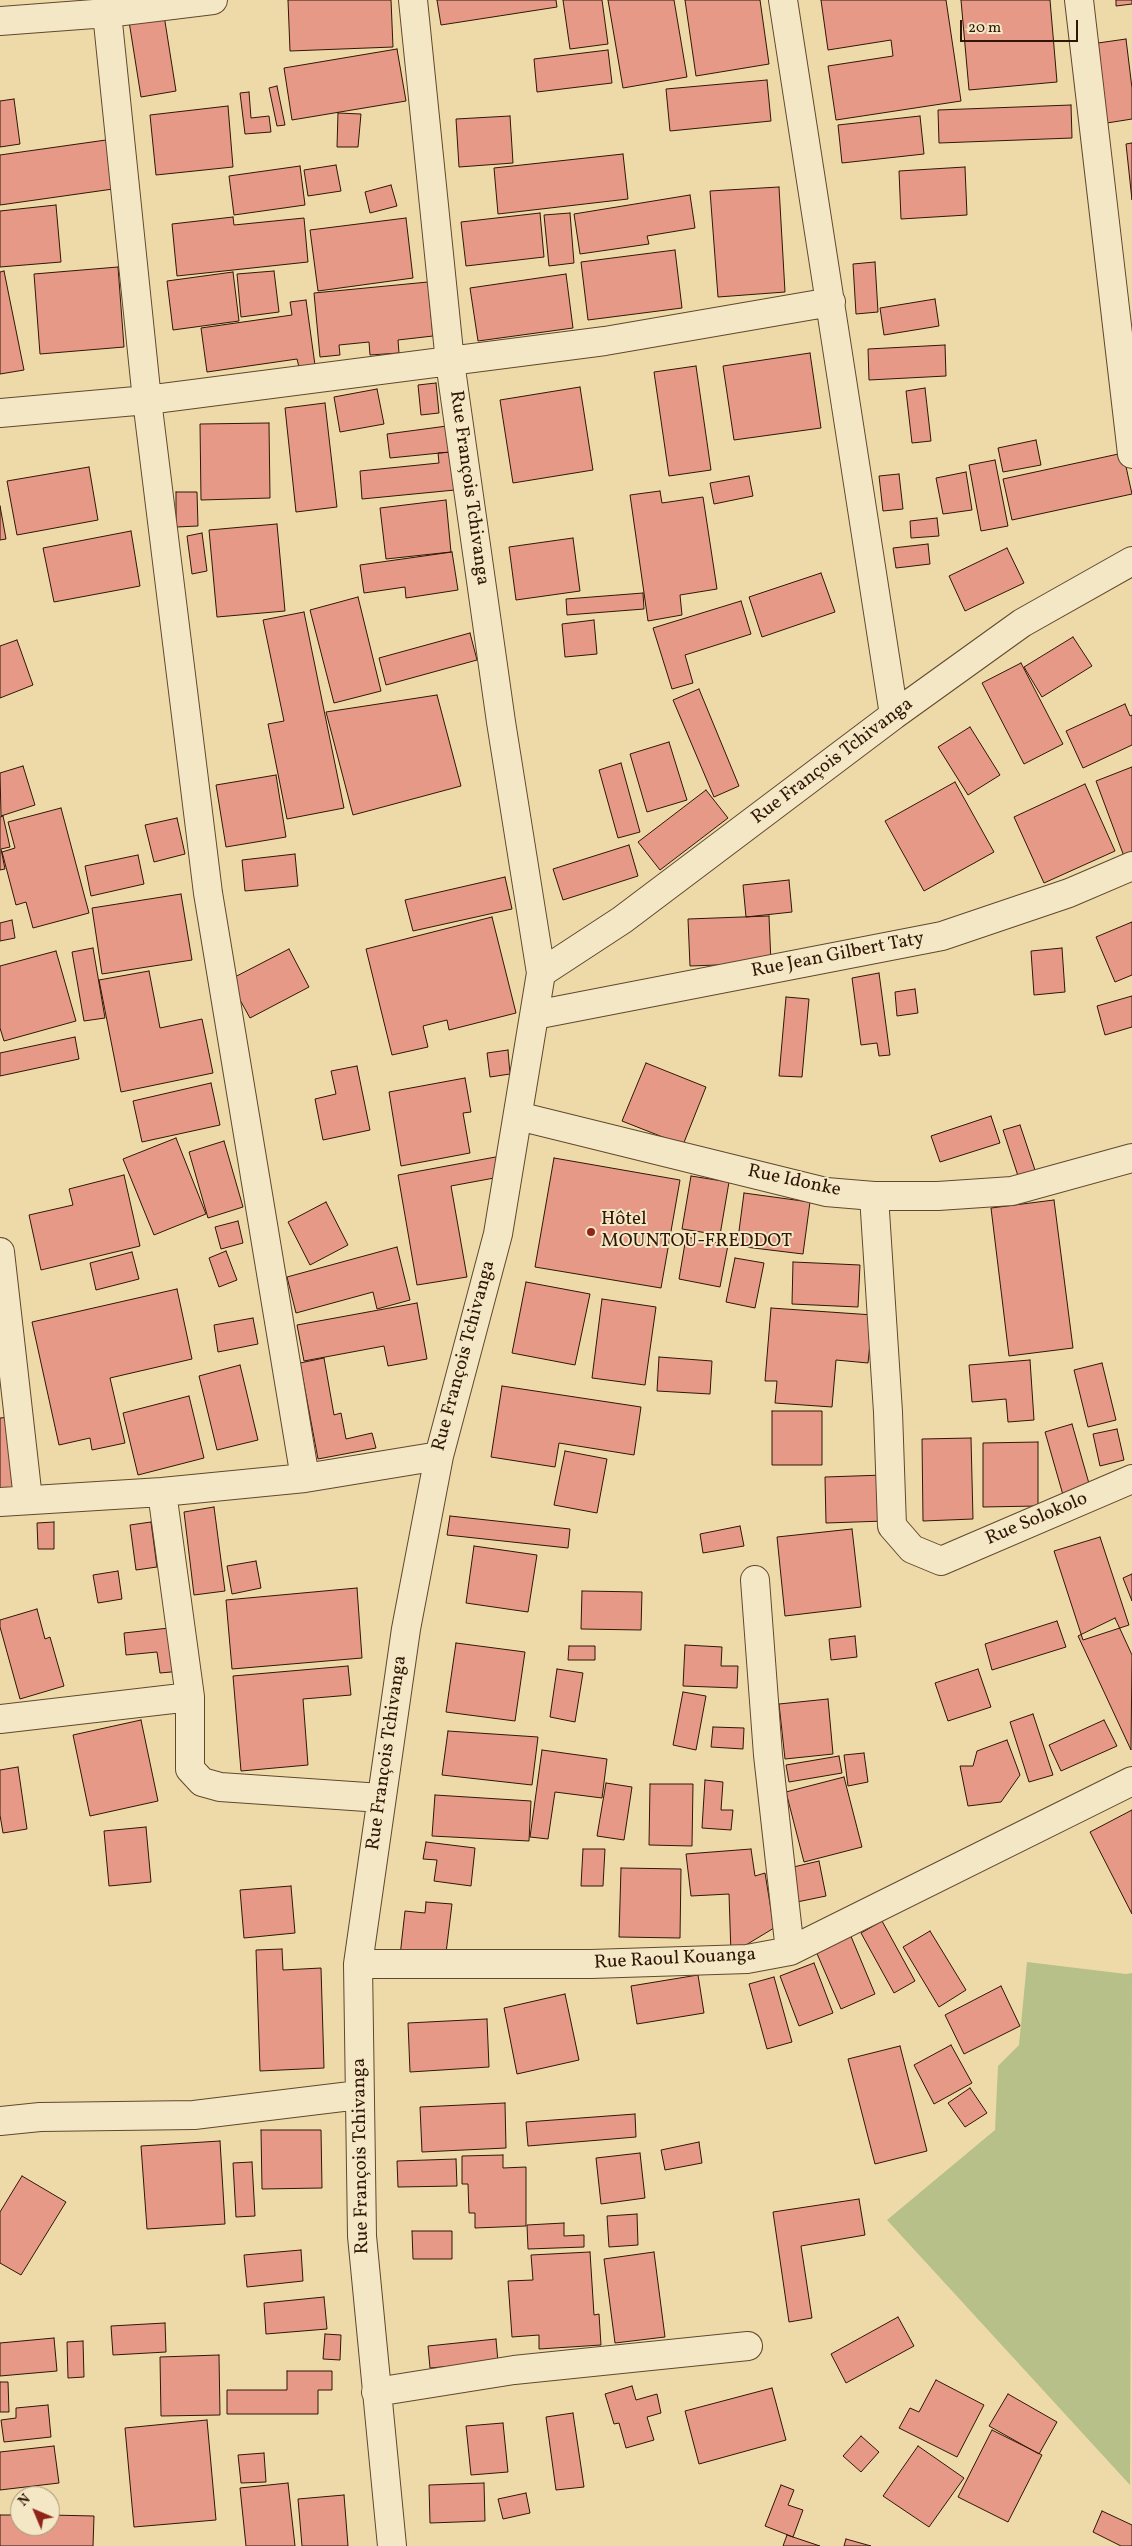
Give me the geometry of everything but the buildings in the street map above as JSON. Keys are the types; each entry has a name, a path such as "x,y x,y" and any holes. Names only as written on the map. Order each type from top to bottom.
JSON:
{"street":[{"path":"0,21 107,13 213,0"},
{"name":"Rue François Tchivanga","path":"400,2543 376,2392 362,2236 358,1964 380,1798 406,1629 439,1456 498,1234 541,973 501,722 450,362 412,0"},
{"path":"783,0 894,715"},
{"path":"1079,0 1132,454"},
{"path":"107,13 148,400 208,894 305,1478"},
{"path":"0,413 148,400 450,362 605,341 831,302"},
{"name":"Rue François Tchivanga","path":"541,973 622,920 894,715 1022,623 1132,561"},
{"name":"Rue Jean Gilbert Taty","path":"535,1015 942,936 1069,894 1132,866"},
{"name":"Rue Idonke","path":"518,1116 826,1192 874,1196 938,1196 1012,1191 1132,1158"},
{"name":"Rue Solokolo","path":"874,1196 888,1412 892,1526 912,1549 941,1561 1132,1479"},
{"path":"0,1252 28,1498"},
{"path":"0,1502 28,1498 162,1492 305,1478 439,1456"},
{"path":"162,1492 190,1697 190,1769 202,1782 220,1787 380,1798"},
{"path":"755,1580 768,1755 790,1950"},
{"path":"0,1719 190,1697"},
{"name":"Rue Raoul Kouanga","path":"358,1964 601,1964 746,1959 790,1950 1132,1781"},
{"path":"0,2121 40,2117 194,2115 359,2095"},
{"path":"376,2392 514,2370 748,2346"}],"green space":[{"path":"1027,1962 1126,1974 1132,1973 1130,2485 887,2220 995,2130 998,2066 1019,2045"}],"place":[{"name":"Hôtel MOUNTOU-FREDDOT","path":"591,1232"}]}
